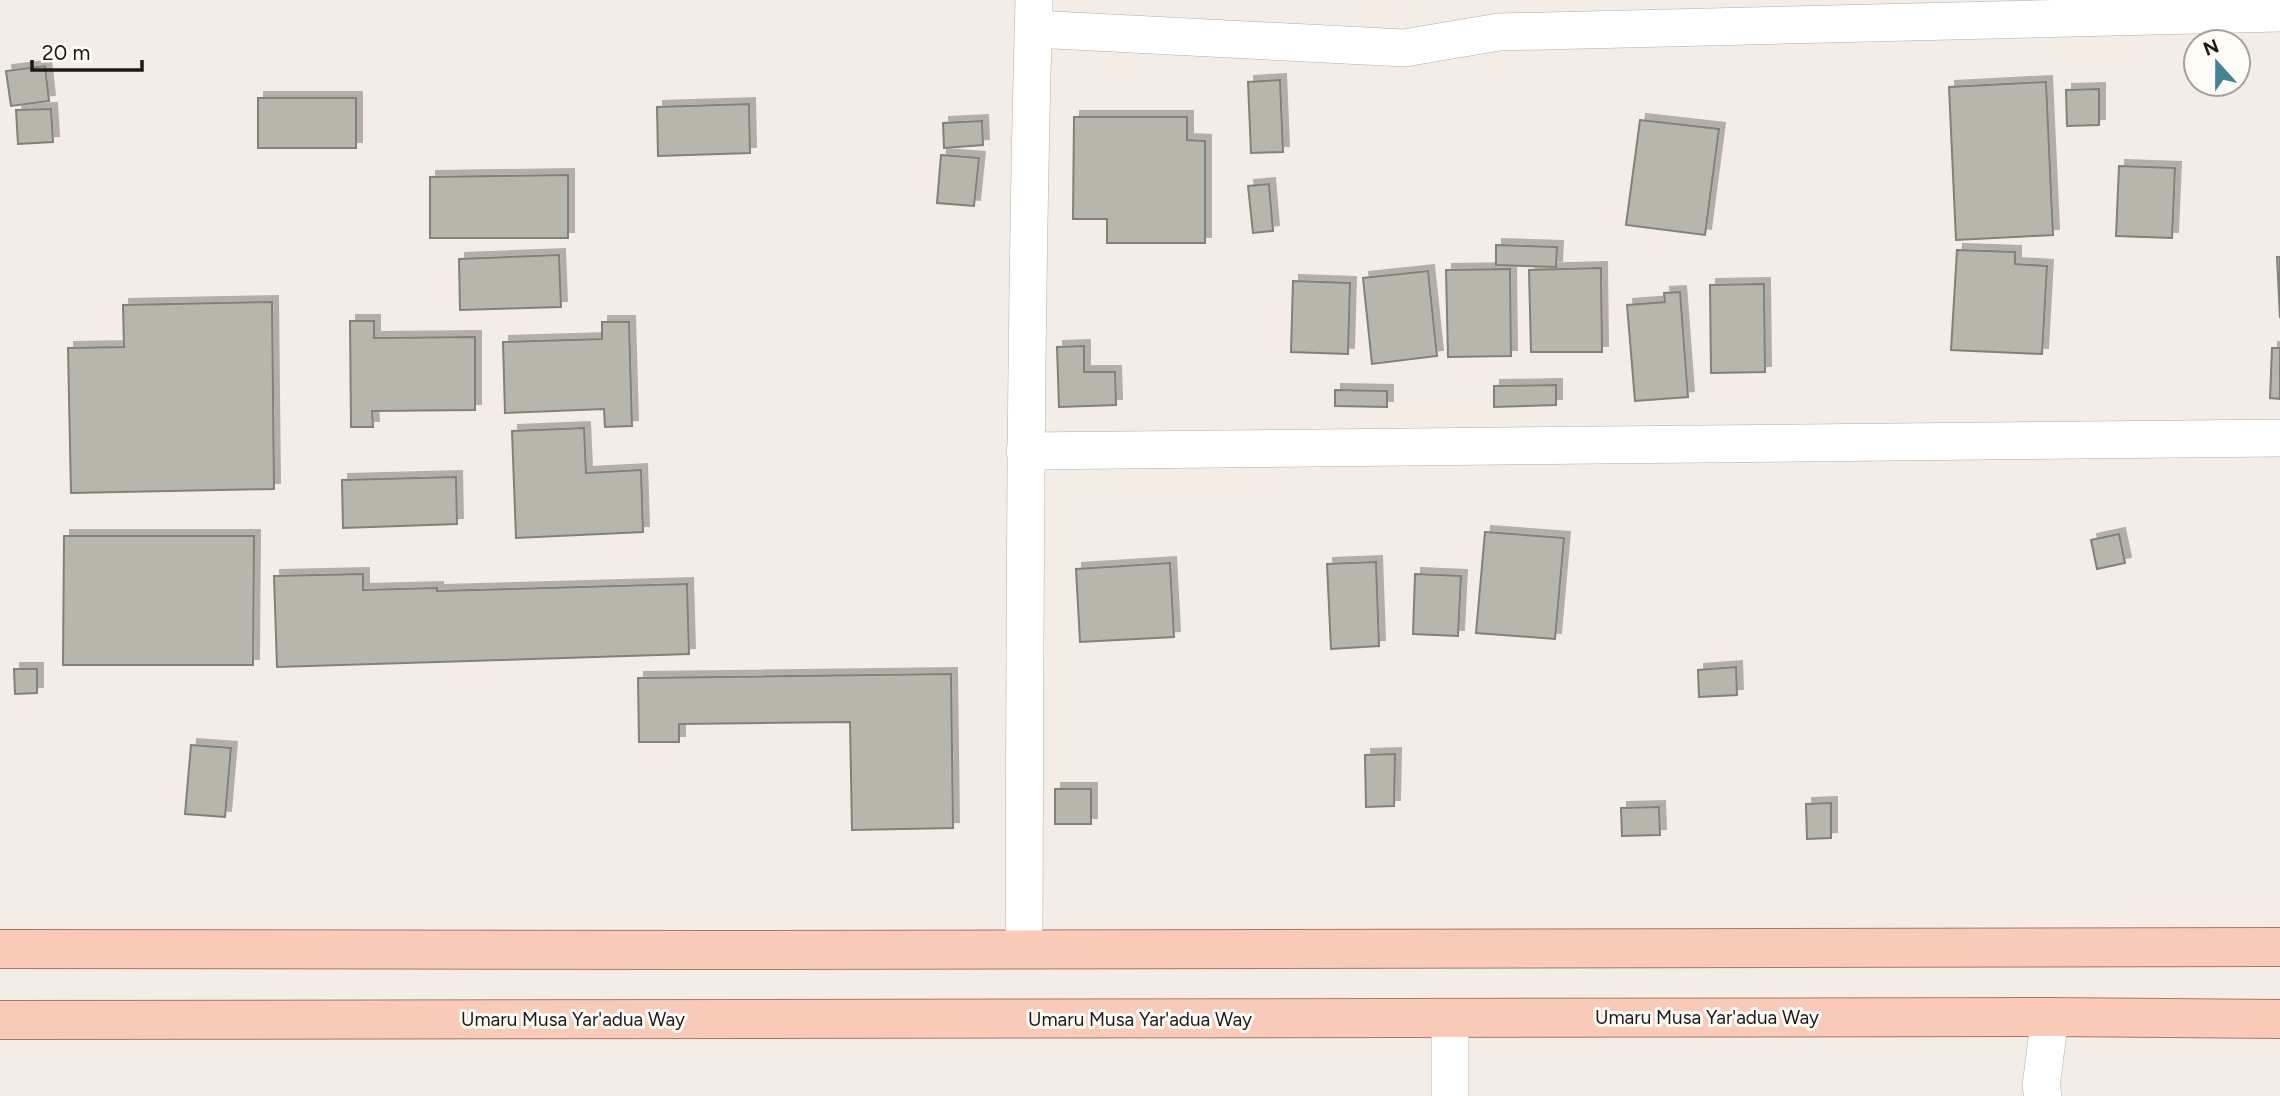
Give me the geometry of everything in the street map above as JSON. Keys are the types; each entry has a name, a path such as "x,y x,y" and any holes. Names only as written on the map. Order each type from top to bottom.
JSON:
{"main road":[{"path":"0,949 2280,947"},
{"name":"Umaru Musa Yar'adua Way","path":"0,1020 2050,1017 2280,1019"}],"street":[{"path":"1024,949 1025,451 1028,197 1034,14 1404,48 1499,32 2280,13"},
{"path":"1025,451 2280,438"},
{"path":"2043,1096 2041,1086 2050,1017"},
{"path":"1450,1018 1450,1096"}],"building":[{"path":"45,66 49,101 11,106 6,71"},
{"path":"1280,80 1283,152 1251,153 1248,82"},
{"path":"2046,82 2053,235 1956,240 1949,87"},
{"path":"2099,89 2099,125 2067,126 2066,90"},
{"path":"258,98 356,98 356,148 258,148"},
{"path":"749,104 750,153 658,156 657,107"},
{"path":"51,109 53,142 18,144 16,110"},
{"path":"1074,117 1187,117 1187,140 1205,141 1205,243 1107,243 1107,219 1073,219"},
{"path":"1640,120 1719,129 1705,235 1626,225"},
{"path":"982,121 983,145 944,148 943,123"},
{"path":"941,155 979,158 974,206 937,203"},
{"path":"2119,166 2175,168 2172,238 2116,236"},
{"path":"568,175 568,238 430,238 430,177"},
{"path":"1269,184 1273,231 1253,233 1248,186"},
{"path":"1496,245 1557,247 1556,267 1496,265"},
{"path":"1957,250 2015,252 2015,264 2047,266 2042,354 1951,350"},
{"path":"559,255 561,307 460,310 459,259"},
{"path":"2277,257 2280,257 2280,318"},
{"path":"1601,268 1602,352 1531,352 1529,270"},
{"path":"1510,269 1511,356 1448,357 1446,270"},
{"path":"1428,271 1437,356 1372,364 1363,278"},
{"path":"1293,281 1350,283 1348,354 1291,352"},
{"path":"1764,284 1765,372 1711,373 1710,285"},
{"path":"1680,292 1688,397 1635,401 1627,305 1665,302 1664,293"},
{"path":"272,302 274,489 71,493 68,348 124,347 123,305"},
{"path":"350,321 374,321 374,338 475,337 475,410 372,411 373,427 351,427"},
{"path":"602,322 629,322 632,426 605,427 604,409 505,413 503,342 602,339"},
{"path":"1084,346 1084,372 1115,372 1116,405 1059,407 1057,347"},
{"path":"2272,348 2280,348 2280,399 2270,398"},
{"path":"1556,385 1556,405 1494,407 1494,386"},
{"path":"1335,390 1387,391 1387,407 1335,406"},
{"path":"584,428 586,473 641,470 643,532 516,538 512,431"},
{"path":"456,477 457,524 343,528 342,480"},
{"path":"1485,532 1564,538 1555,639 1476,633"},
{"path":"2119,534 2125,563 2097,569 2091,540"},
{"path":"64,536 254,536 253,665 63,665"},
{"path":"1376,562 1379,646 1331,649 1327,564"},
{"path":"1170,563 1174,637 1080,642 1076,569"},
{"path":"363,574 363,590 437,588 437,591 687,584 689,654 277,667 274,576"},
{"path":"1415,574 1461,576 1458,636 1413,634"},
{"path":"1736,667 1737,695 1699,697 1698,670"},
{"path":"14,669 37,669 37,693 15,694"},
{"path":"951,674 953,828 852,830 850,722 679,724 679,742 639,742 638,678"},
{"path":"191,745 231,748 225,817 185,814"},
{"path":"1395,754 1394,806 1366,807 1365,755"},
{"path":"1055,789 1091,789 1091,824 1055,824"},
{"path":"1831,803 1831,838 1807,839 1806,804"},
{"path":"1659,807 1660,835 1622,836 1621,808"}]}
